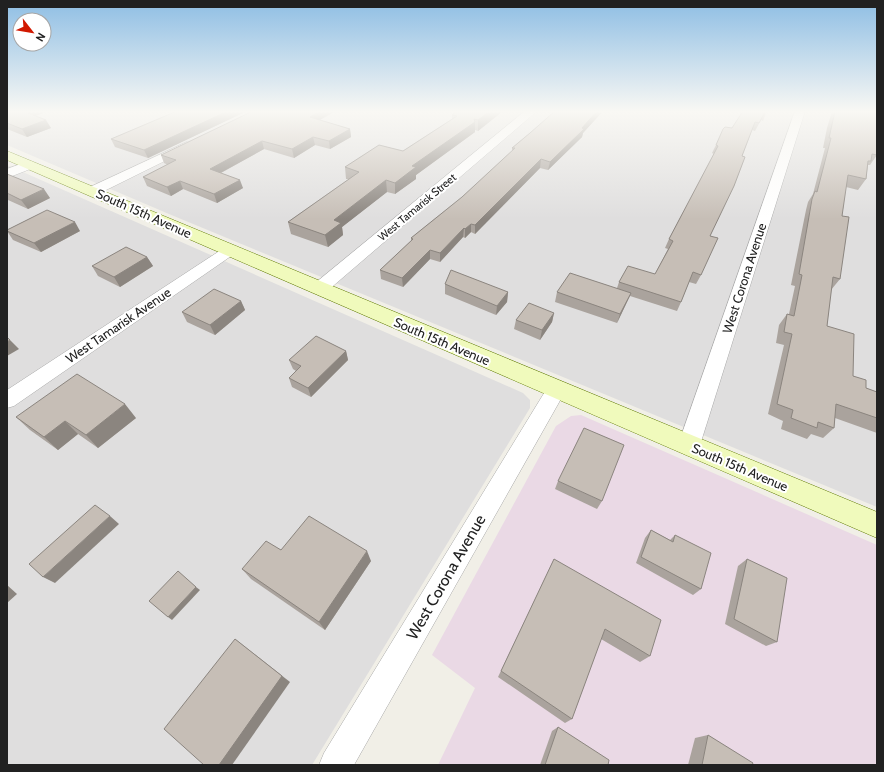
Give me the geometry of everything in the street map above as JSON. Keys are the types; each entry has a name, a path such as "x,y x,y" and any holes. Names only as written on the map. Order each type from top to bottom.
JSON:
{"street":[{"path":"93,191 184,147"},
{"name":"West Tamarisk Street","path":"320,288 489,147"},
{"name":"West Corona Avenue","path":"689,445 788,147"},
{"name":"South 15th Avenue","path":"7,155 229,251 320,288 556,390 877,525"},
{"path":"7,174 29,165"},
{"name":"West Tamarisk Avenue","path":"7,400 229,251"},
{"name":"West Corona Avenue","path":"336,765 556,390"}],"shaded area":[{"path":"12,147 877,147 877,507 169,214"},
{"path":"7,165 523,393 530,400 530,408 312,765 7,765"},
{"path":"581,415 877,545 877,765 438,765 475,688 432,655 556,426 571,416"}],"building":[{"path":"135,147 150,147 144,150"},
{"path":"178,147 251,147 210,169 240,180 214,194 180,181 167,187 143,177 176,160 161,155"},
{"path":"285,147 295,147 292,149"},
{"path":"376,147 387,147 403,151 409,147 439,147 412,166 416,167 395,183 386,180 334,220 341,223 325,235 288,222 359,172 345,167"},
{"path":"565,147 550,162 541,159 475,225 471,224 465,229 464,228 440,253 430,250 402,278 380,270 413,239 411,238 462,197 515,148 512,148"},
{"path":"717,147 745,147 742,156 745,157 734,186 710,236 718,238 701,275 693,272 681,302 619,282 628,266 655,274 673,241 669,239"},
{"path":"829,147 877,147 877,155 872,154 871,161 868,161 866,179 848,175 842,216 849,217 840,279 833,277 827,326 854,334 853,376 866,380 866,388 877,392 877,418 836,404 834,428 818,422 817,428 791,418 793,410 777,404 792,334 784,332 787,314 794,316 802,275 799,274 812,199 815,191 817,192"},
{"path":"7,174 44,189 21,200 7,193"},
{"path":"47,210 75,222 34,243 7,231 7,230"},
{"path":"126,247 147,257 114,277 92,266"},
{"path":"451,270 508,292 497,306 445,284"},
{"path":"570,273 631,293 620,314 557,292"},
{"path":"214,289 241,301 210,325 182,312"},
{"path":"529,303 554,313 542,330 516,320"},
{"path":"316,336 346,351 308,388 289,378 301,366 289,360"},
{"path":"77,374 125,404 86,435 65,421 44,437 16,417"},
{"path":"584,428 624,445 602,501 558,481"},
{"path":"95,505 110,516 43,577 29,564"},
{"path":"309,516 367,551 319,622 242,569 266,541 281,550"},
{"path":"651,530 673,542 675,535 711,553 701,589 641,557"},
{"path":"554,559 661,620 650,656 605,629 572,719 501,671"},
{"path":"747,559 787,578 777,642 734,619"},
{"path":"178,571 196,587 168,617 149,601"},
{"path":"235,639 282,676 219,765 204,765 164,729"},
{"path":"558,727 609,760 608,765 545,765"},
{"path":"708,735 753,763 752,765 702,765"}]}
